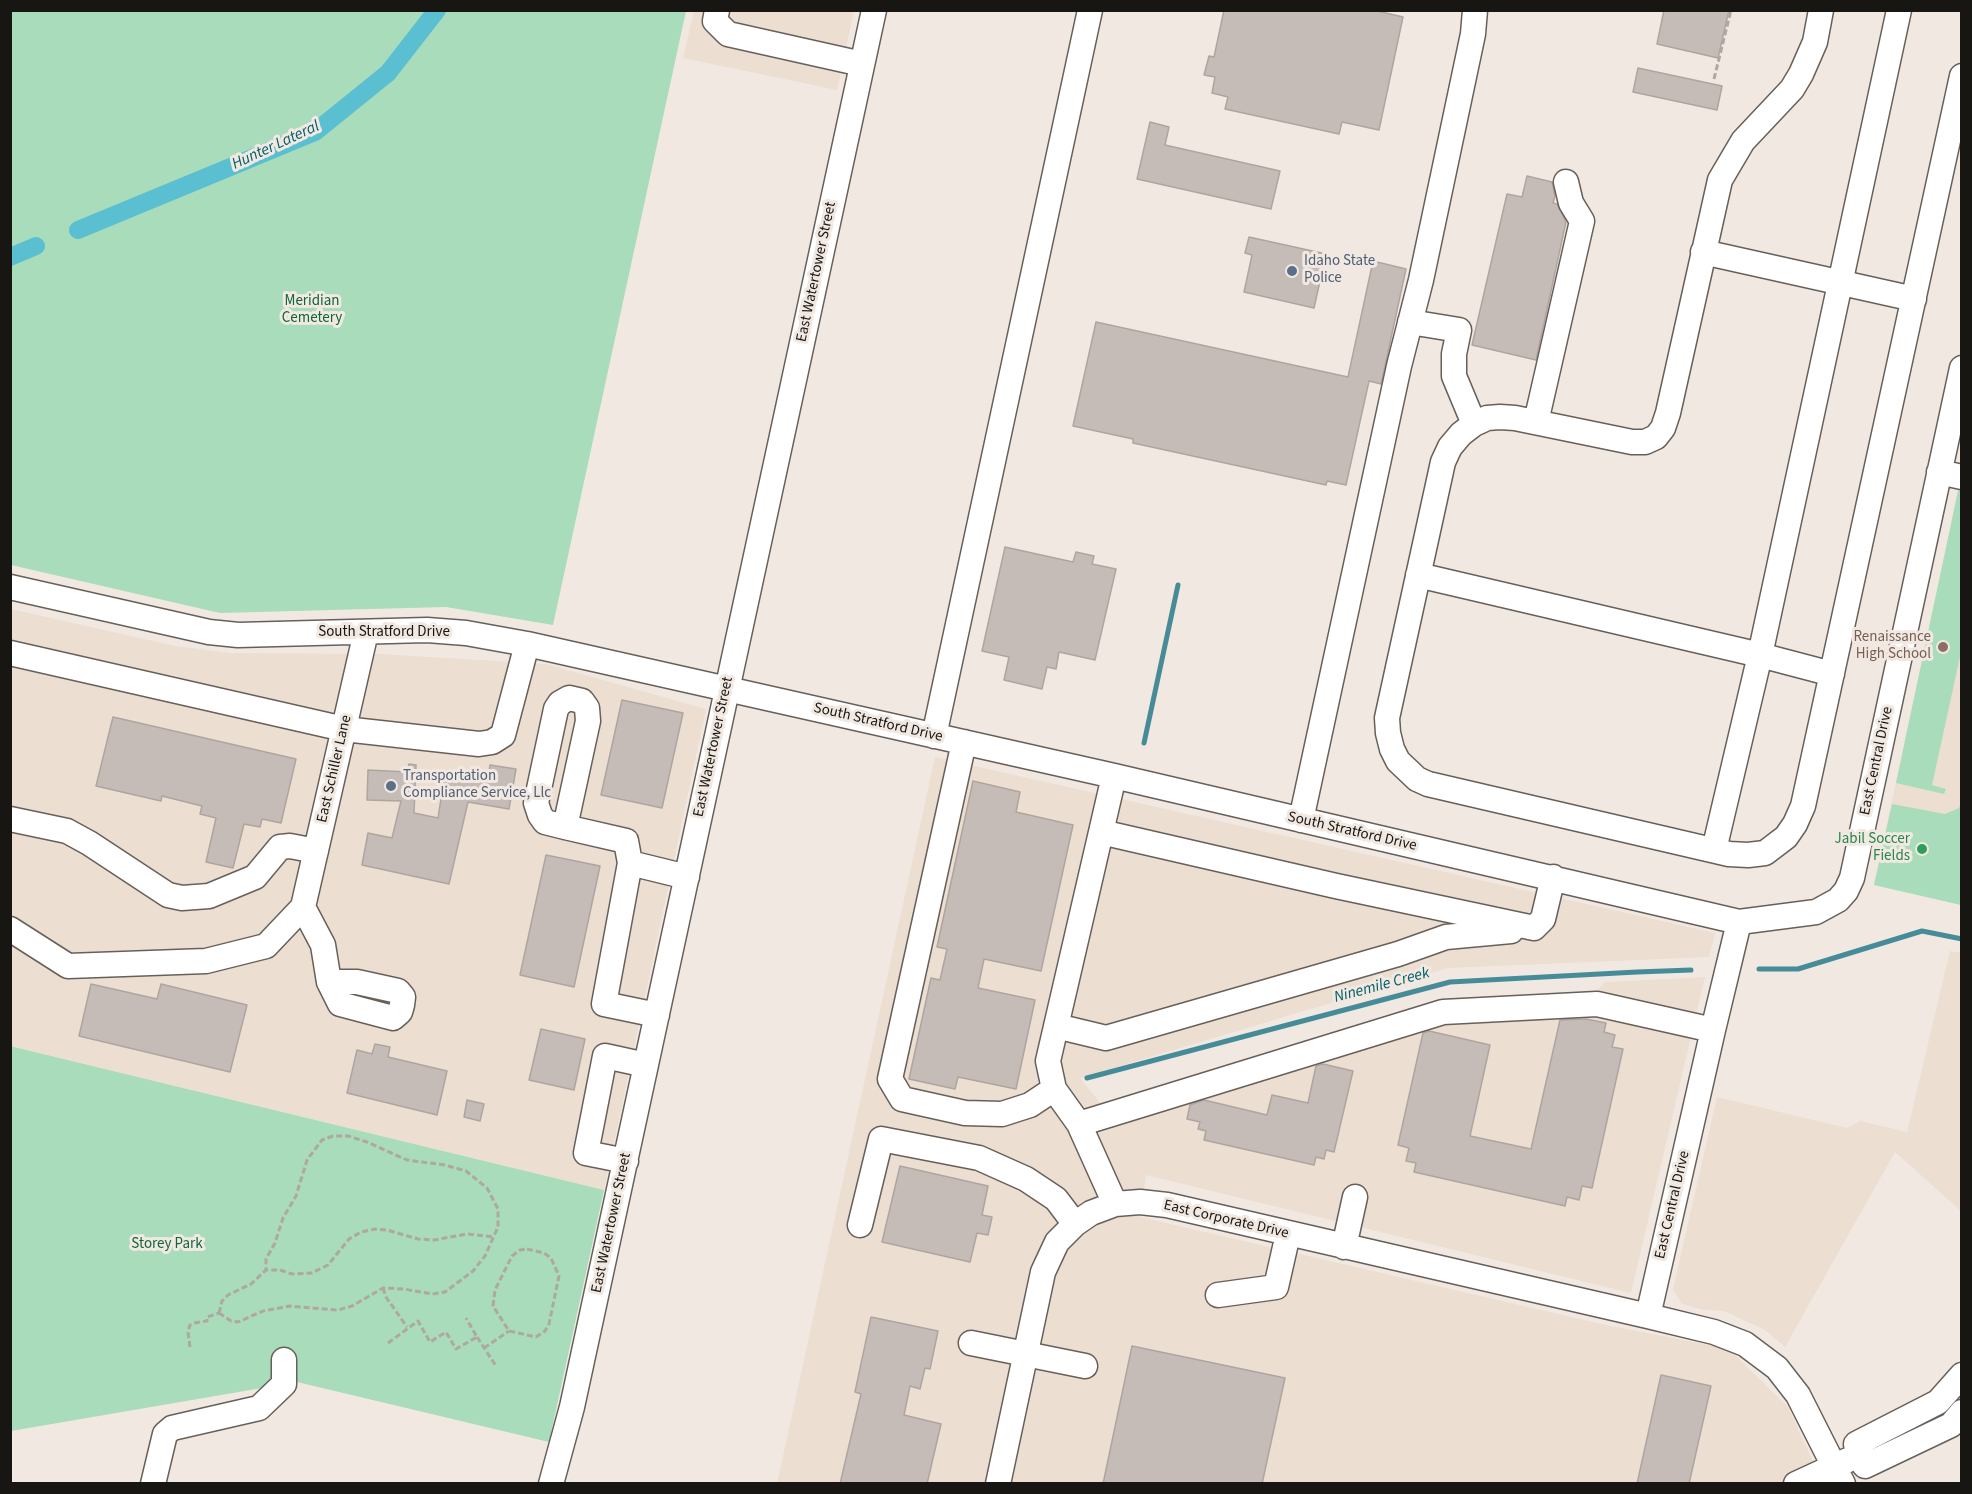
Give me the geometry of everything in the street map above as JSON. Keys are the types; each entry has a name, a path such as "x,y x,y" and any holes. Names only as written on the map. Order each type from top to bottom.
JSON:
{"street":[{"path":"717,10 715,21 728,33 862,64"},
{"name":"East Watertower Street","path":"551,1484 572,1407 626,1161 874,10"},
{"path":"934,736 1090,10"},
{"path":"1301,820 1470,45 1475,10"},
{"path":"1821,10 1815,42 1801,74 1792,89 1743,141 1720,180 1668,414 1663,428 1656,437 1645,442 1632,442 1500,417 1487,418 1473,424 1450,447 1443,462 1387,718 1392,749 1406,770 1417,779 1428,784 1714,850 1748,855 1766,853 1786,837 1803,806 1962,76"},
{"path":"1714,850 1760,655 1899,10"},
{"path":"1536,422 1582,221 1571,203 1566,182"},
{"path":"1703,252 1914,299"},
{"path":"1410,322 1459,330 1454,354 1454,376 1473,424"},
{"name":"East Central Drive","path":"1648,1316 1739,922 1816,912 1838,900 1846,891 1852,878 1950,474 1962,368"},
{"path":"1418,574 1832,674"},
{"name":"South Stratford Drive","path":"10,587 209,632 238,635 428,630 466,633 526,644 1114,776 1739,922"},
{"name":"East Schiller Lane","path":"303,907 366,632"},
{"path":"10,653 344,729 479,744 492,742 503,735 526,644"},
{"path":"964,742 890,1079 902,1099 965,1113 1002,1114 1030,1104 1054,1089"},
{"path":"1114,776 1048,1061 1054,1089 1079,1124 1115,1204"},
{"path":"10,819 67,831 168,895 182,898 209,896 255,877 280,847 290,846 316,851"},
{"path":"565,827 626,841 630,863 604,1004 657,1015"},
{"path":"1101,832 1336,886 1534,928"},
{"path":"630,863 687,877"},
{"path":"1056,1026 1106,1038 1398,954 1446,937 1534,928 1543,919 1553,878"},
{"path":"10,929 68,966 207,961 266,946 303,907 323,945 329,982"},
{"path":"1079,1124 1443,1012 1597,1004 1713,1030"},
{"path":"626,1161 586,1153 605,1056 646,1065"},
{"path":"860,1225 881,1139 979,1158 1026,1179 1056,1199 1076,1224"},
{"path":"1344,1246 1355,1197"},
{"name":"East Corporate Drive","path":"998,1484 1043,1272 1057,1242 1091,1213 1115,1204 1140,1202 1167,1206 1648,1316 1714,1332 1745,1344 1776,1368 1798,1395 1838,1474"},
{"path":"1218,1295 1276,1287 1288,1234"},
{"path":"971,1342 1085,1366"},
{"path":"153,1484 165,1434 172,1428 259,1408 284,1384 284,1360"},
{"path":"1962,1375 1938,1402 1856,1444 1858,1456 1865,1466 1951,1425 1962,1412"},
{"path":"1796,1484 1838,1474 1858,1456"}],"path":[{"path":"1714,79 1731,10"},
{"path":"219,1313 231,1321 238,1322 262,1311 290,1306 338,1310 352,1306 383,1288 432,1294 445,1292 473,1271 485,1256 494,1238 499,1219 494,1199 488,1188 466,1171 445,1165 407,1160 384,1148 348,1136 333,1136 322,1140 307,1160 296,1196 283,1218 275,1243 266,1259 266,1270"},
{"path":"219,1313 222,1301 228,1295 251,1284 266,1270 280,1270 292,1274 312,1273 328,1265 349,1239 361,1232 375,1229 387,1230 418,1239 434,1240 467,1234 494,1238"},
{"path":"520,1250 536,1250 551,1258 559,1276 549,1324 545,1331 536,1337 509,1331 493,1306 495,1290 512,1256 520,1250"},
{"path":"383,1288 386,1297 408,1327"},
{"path":"190,1347 188,1332 190,1325 207,1321 207,1317 219,1313"},
{"path":"466,1317 496,1366"},
{"path":"388,1343 418,1321 430,1342 446,1332 456,1349 477,1337"},
{"path":"484,1348 509,1331"}],"shaded area":[{"path":"694,11 854,11 837,90 683,58"},
{"name":"Renaissance High School","path":"1961,477 1961,905 1874,885"},
{"path":"11,609 175,646 231,653 381,654 546,664 706,709 604,1190 11,1046"},
{"path":"935,757 1715,933 1709,957 1448,968 1080,1078 1101,1104 1449,1001 1593,995 1605,982 1705,977 1631,1293 1146,1175 1140,1217 1606,1325 1729,1349 1788,1407 1823,1483 777,1484"},
{"path":"1950,951 1962,953 1961,1211 1895,1152 1785,1347 1765,1330 1724,1311 1704,1310 1682,1304 1673,1289 1717,1097 1847,1128 1860,1121 1907,1132"}],"green space":[{"name":"Meridian Cemetery","path":"11,10 686,11 553,625 446,607 220,613 11,565"},
{"path":"1961,490 1961,652 1932,785 1946,789 1944,794 1896,783 1958,491"},
{"name":"Jabil Soccer Fields","path":"1892,804 1945,814 1959,808 1961,804 1961,905 1874,885"},
{"name":"Storey Park","path":"10,1046 604,1190 549,1442 297,1382 11,1431"}],"building":[{"path":"1224,10 1373,10 1403,17 1379,130 1342,122 1339,134 1225,109 1228,97 1212,93 1215,77 1204,75 1209,56 1214,57"},
{"path":"1664,10 1729,10 1718,58 1657,44"},
{"path":"1638,68 1722,86 1717,110 1633,92"},
{"path":"1150,122 1169,127 1165,145 1280,171 1271,209 1137,179"},
{"path":"1527,176 1552,182 1555,196 1553,203 1557,204 1566,222 1536,360 1472,345 1507,194 1522,197"},
{"path":"1249,237 1326,254 1314,308 1244,292 1252,255 1245,253"},
{"path":"1373,261 1406,269 1381,384 1369,381 1346,485 1327,481 1326,485 1133,443 1133,439 1073,426 1096,322 1348,377"},
{"path":"1005,547 1073,562 1076,552 1094,556 1092,564 1116,569 1095,660 1059,652 1056,669 1047,667 1042,689 1004,680 1009,657 982,651"},
{"path":"622,700 683,713 662,808 601,795"},
{"path":"113,717 296,759 281,823 262,819 260,827 244,824 233,868 206,862 216,818 200,814 202,806 162,796 161,801 96,786"},
{"path":"409,764 416,765 414,813 438,818 445,773 488,779 490,765 516,769 509,809 468,802 449,884 362,865 368,833 392,838 401,801 367,800 368,770 407,772"},
{"path":"973,781 1020,792 1016,812 1073,825 1041,971 984,959 978,988 1035,1000 1016,1089 958,1077 955,1089 909,1079 931,978 940,980 947,949 937,947"},
{"path":"546,855 600,866 574,987 520,975"},
{"path":"91,984 157,999 161,984 247,1005 230,1072 79,1036"},
{"path":"1586,1019 1606,1023 1604,1032 1615,1035 1612,1047 1623,1049 1592,1188 1582,1186 1579,1200 1567,1197 1565,1206 1414,1172 1416,1163 1406,1161 1409,1148 1398,1145 1423,1033 1429,1031 1490,1045 1470,1136 1531,1149 1560,1020"},
{"path":"541,1029 585,1039 574,1090 529,1080"},
{"path":"375,1044 390,1047 388,1057 447,1071 437,1115 347,1093 357,1050 372,1054"},
{"path":"1323,1064 1353,1071 1334,1152 1326,1150 1324,1159 1316,1157 1314,1165 1204,1140 1206,1131 1198,1129 1200,1122 1187,1119 1190,1105 1204,1100 1267,1115 1272,1095 1308,1103 1316,1066"},
{"path":"467,1100 484,1104 480,1121 464,1117"},
{"path":"900,1166 988,1186 982,1215 992,1217 988,1235 977,1233 970,1262 882,1242"},
{"path":"871,1317 938,1331 930,1369 925,1368 920,1389 910,1386 904,1415 941,1424 927,1484 840,1484 861,1394 855,1392"},
{"path":"1132,1346 1285,1378 1262,1484 1103,1484"},
{"path":"1661,1375 1711,1386 1689,1484 1637,1484"}],"waterway":[{"name":"Hunter Lateral","path":"78,230 315,132 388,73 437,10"},
{"name":"Hunter Lateral","path":"10,257 36,246"},
{"path":"1144,743 1178,585"},
{"name":"Ninemile Creek","path":"1759,969 1798,969 1922,931 1962,939"},
{"name":"Ninemile Creek","path":"1087,1078 1450,982 1691,970"}],"place":[{"name":"Idaho State Police","path":"1292,271"},
{"name":"Renaissance High School","path":"1943,647"},
{"name":"Transportation Compliance Service, Llc","path":"391,786"},
{"name":"Jabil Soccer Fields","path":"1922,849"}]}
